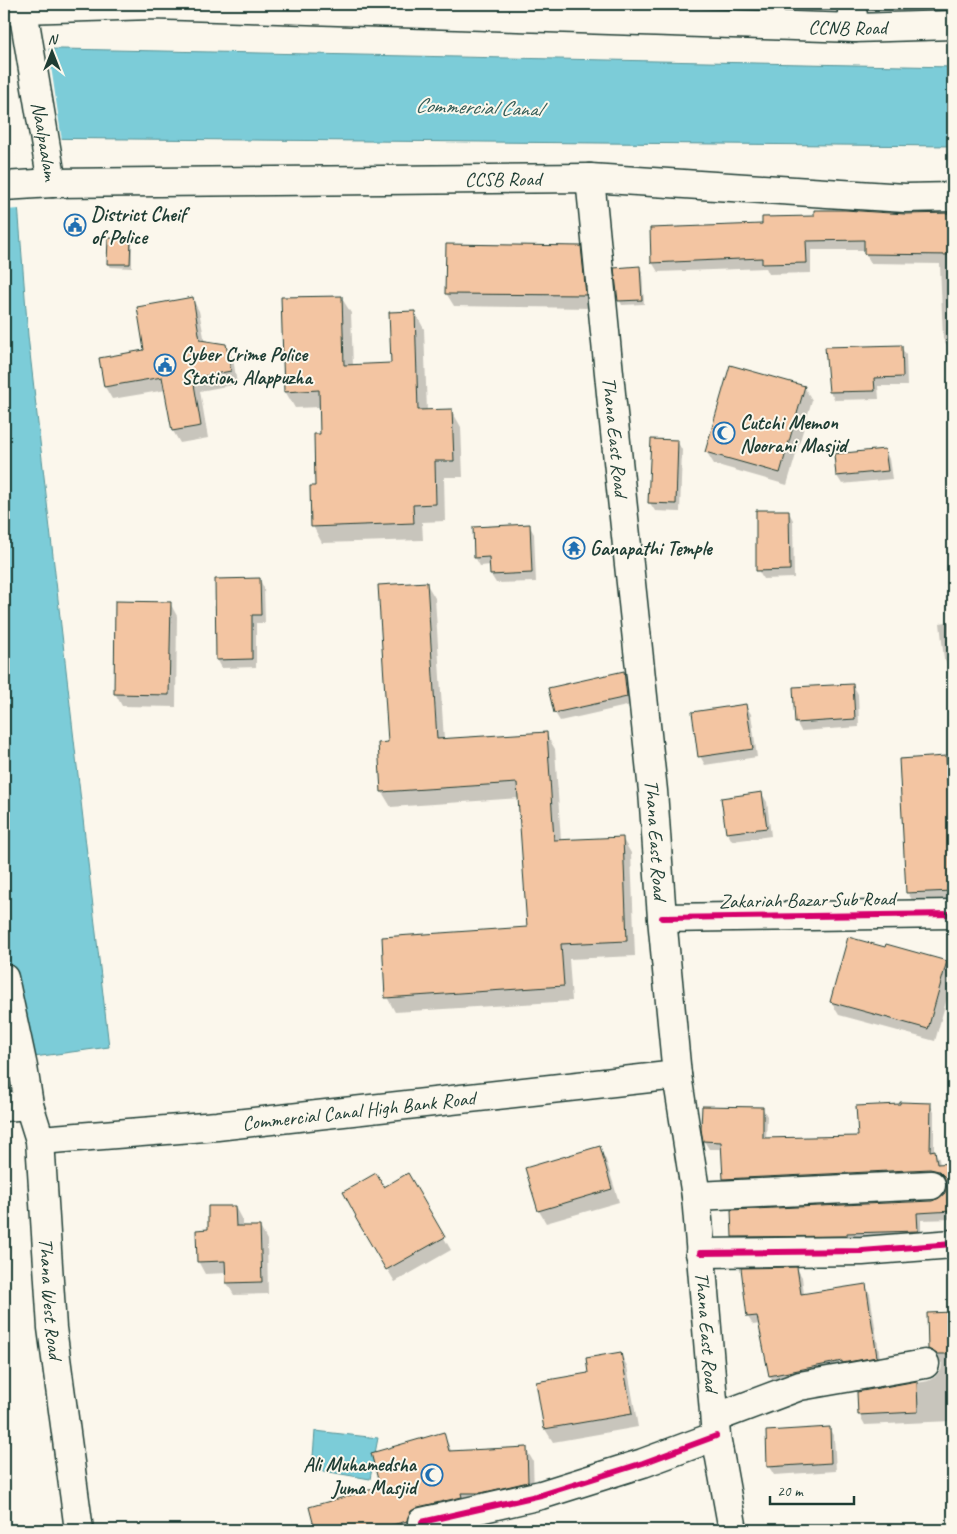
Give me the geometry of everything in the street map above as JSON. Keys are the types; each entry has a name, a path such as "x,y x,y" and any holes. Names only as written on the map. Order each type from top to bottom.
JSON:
{"main road":[{"name":"CCNB Road","path":"16,8 153,4 853,16 953,25"},
{"name":"Naalpaalam","path":"11,185 52,183 31,57 16,8"},
{"name":"CCSB Road","path":"52,183 590,178 904,198 953,197"},
{"name":"Thana East Road","path":"590,178 653,791 662,918 677,1074 696,1196 716,1427 733,1530"},
{"name":"Zakariah Bazar Sub Road","path":"662,918 953,914"},
{"name":"Thana West Road","path":"4,978 23,1067 16,1106 40,1140 52,1328 79,1530"},
{"name":"Commercial Canal High Bank Road","path":"40,1140 218,1126 677,1074"},
{"path":"696,1196 931,1185"},
{"path":"700,1253 862,1252 953,1244"},
{"path":"422,1522 541,1495 643,1463 800,1386 925,1364"}],"water":[{"name":"Commercial Canal","path":"62,49 953,67 953,146 13,138 28,336 109,1047 4,1061 4,927 8,924 4,895 4,50"},
{"path":"315,1431 378,1438 370,1479 312,1469"}],"pier":[{"path":"48,46 62,141 15,140 20,209 4,210 4,47"}],"building":[{"path":"814,210 905,214 953,213 953,255 864,254 864,240 806,241 807,263 762,264 762,258 651,263 650,228 762,224 762,217 814,216"},
{"path":"108,238 131,239 130,264 107,264"},
{"path":"446,244 581,246 586,295 445,294"},
{"path":"640,266 642,300 618,301 614,268"},
{"path":"342,296 344,365 391,363 389,312 415,311 418,410 452,409 454,461 435,461 436,504 413,505 414,523 311,527 310,486 315,486 314,434 320,434 319,390 284,392 281,297"},
{"name":"Cyber Crime Police Station, Alappuzha","path":"193,297 200,340 226,344 231,371 193,378 201,426 172,431 162,377 104,387 99,358 144,350 137,307"},
{"path":"902,345 903,377 874,378 875,391 829,392 825,347"},
{"path":"730,365 805,386 780,473 705,452"},
{"path":"651,439 678,440 676,504 648,503"},
{"path":"885,449 888,471 836,476 834,454"},
{"path":"756,510 789,510 790,570 756,571"},
{"path":"530,524 532,573 490,575 489,557 474,558 473,527"},
{"path":"260,578 261,615 252,615 252,659 216,660 215,579"},
{"path":"427,582 437,739 547,732 554,840 623,837 627,941 561,944 564,986 385,998 382,937 527,927 517,783 381,792 378,743 388,742 378,585"},
{"path":"115,601 171,602 169,695 114,694"},
{"path":"624,671 627,697 554,713 548,688"},
{"path":"853,684 855,719 795,723 793,687"},
{"path":"746,704 753,749 698,757 692,712"},
{"path":"946,756 953,891 906,893 899,759"},
{"path":"762,792 767,828 726,833 721,798"},
{"path":"848,937 885,947 886,944 947,961 928,1029 830,1002"},
{"path":"900,1102 931,1103 930,1151 935,1150 937,1164 953,1163 953,1211 917,1213 918,1231 847,1233 847,1236 732,1237 731,1210 932,1201 945,1193 947,1184 944,1176 939,1171 930,1169 723,1179 721,1142 703,1141 701,1129 702,1106 763,1107 763,1138 858,1136 856,1106 900,1104"},
{"path":"600,1146 612,1189 538,1211 525,1168"},
{"path":"376,1173 384,1187 408,1173 445,1237 386,1270 355,1217 343,1192"},
{"path":"208,1206 235,1206 236,1226 260,1226 262,1282 226,1283 225,1261 197,1262 196,1230 208,1229"},
{"path":"797,1267 801,1294 866,1284 877,1357 842,1363 842,1361 769,1376 757,1316 747,1317 741,1268"},
{"path":"953,1312 953,1354 937,1354 928,1349 927,1313"},
{"path":"621,1352 632,1414 544,1429 536,1382 588,1373 586,1358"},
{"path":"917,1381 918,1412 858,1415 857,1392"},
{"path":"830,1427 831,1463 767,1467 766,1431"},
{"path":"444,1432 449,1451 527,1447 528,1482 481,1493 461,1493 462,1497 418,1507 411,1511 407,1521 374,1530 315,1530 309,1507 380,1487 371,1453"}],"cycle path":[{"path":"662,918 953,914"},
{"path":"700,1253 862,1251 953,1244"},
{"path":"422,1522 541,1495 643,1463 716,1436"}],"place":[{"name":"District Cheif of Police","path":"75,225"},
{"name":"Cyber Crime Police Station, Alappuzha","path":"165,365"},
{"name":"Cutchi Memon Noorani Masjid","path":"724,433"},
{"name":"Ganapathi Temple","path":"574,548"},
{"name":"Ali Muhamedsha Juma Masjid","path":"432,1475"}]}
